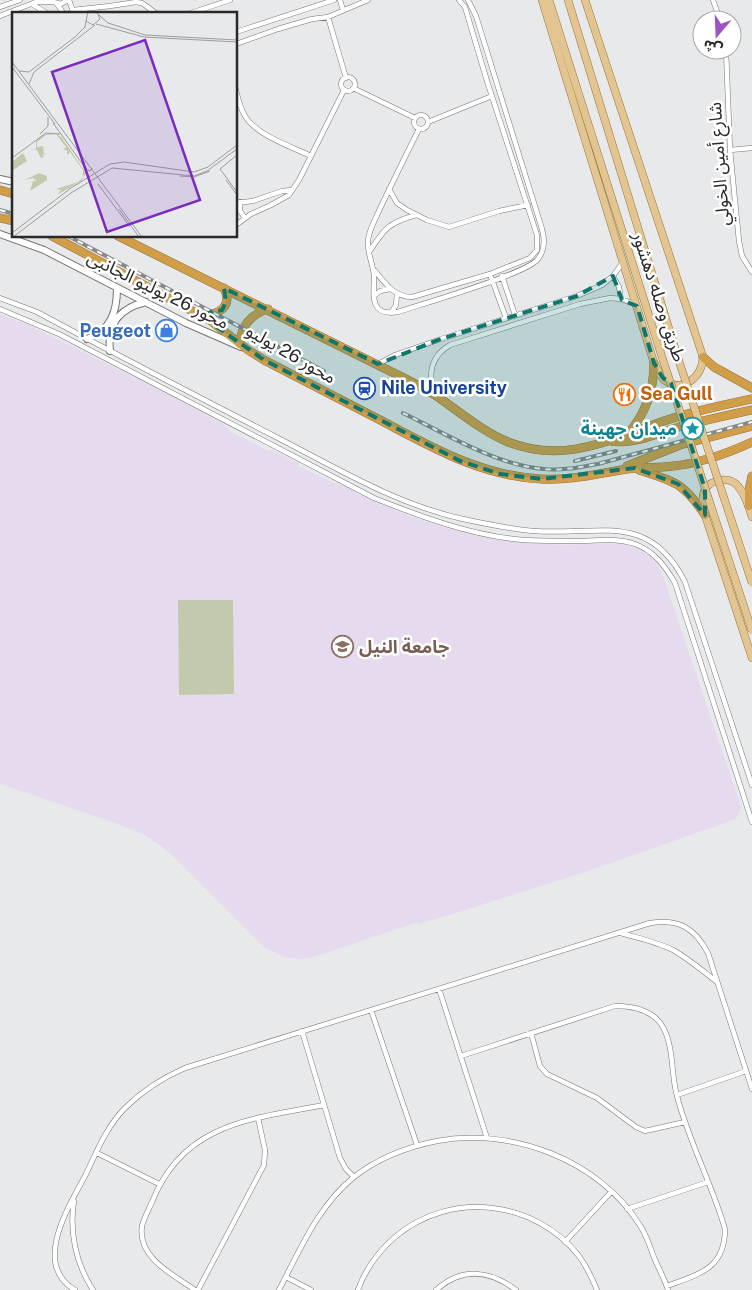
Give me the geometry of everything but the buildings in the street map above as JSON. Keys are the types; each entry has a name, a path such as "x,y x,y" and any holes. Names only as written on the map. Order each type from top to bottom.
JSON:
{"highway":[{"name":"محور 26 يوليو","path":"56,238 200,315 222,328 248,350 273,364 441,452 480,468 514,476 542,479 584,477 634,468 674,466 706,460 752,442"},
{"name":"محور 26 يوليو","path":"122,238 378,364 438,397 480,428 495,436 527,447 544,450 579,449 611,441 665,421 702,410 752,400"},
{"path":"200,315 213,315 222,310 226,302 224,288"},
{"path":"240,344 243,330 248,322 255,315 268,309"},
{"path":"703,357 714,367 752,388"},
{"path":"628,435 646,406 652,385 654,363"},
{"name":"محور 26 يوليو","path":"611,441 623,443 752,410"},
{"name":"محور 26 يوليو","path":"614,472 680,445 752,426"},
{"path":"634,468 678,484 694,498 705,515"},
{"path":"749,506 749,490 752,476"}],"main road":[{"path":"542,0 654,363 662,378 666,381 674,384 683,384 699,373 703,357 585,0"},
{"name":"طريق وصله دهشور","path":"549,0 660,350 752,631"},
{"name":"طريق وصله دهشور","path":"568,0 677,355 752,583"},
{"name":"محور 26 يوليو الجانبى","path":"0,234 44,250 208,333 248,350"},
{"path":"87,339 101,332 111,318 116,306 118,288"},
{"path":"110,351 110,336 118,316 130,307 146,302"},
{"path":"752,518 749,506 738,486 732,481 719,480 709,485 704,491 705,515 752,658"}],"street":[{"path":"0,8 20,0"},
{"path":"0,16 42,1 64,3 69,0 73,12 136,2 142,3 154,12"},
{"path":"194,12 230,0"},
{"path":"238,37 308,8 334,0"},
{"path":"340,0 343,10"},
{"path":"238,37 328,17 368,0"},
{"path":"374,270 390,289 397,294 412,297 490,274 530,258 536,250 537,235 487,82 465,7 459,0"},
{"path":"53,2 62,12"},
{"path":"465,7 469,2"},
{"path":"419,129 389,189 369,235 369,252 374,270 374,297 380,311 391,313 502,277 534,263 543,251 544,236 496,78 469,2"},
{"path":"32,4 45,12"},
{"path":"308,8 312,12 312,19"},
{"path":"328,17 346,78"},
{"name":"شارع أمين الخولي","path":"726,60 730,150 739,241 742,256 752,272"},
{"path":"344,90 347,91 353,88 355,84 354,80 346,78"},
{"path":"238,223 244,218 277,202 292,190 299,180 344,90 341,83 346,78"},
{"path":"487,82 492,82 496,78"},
{"path":"353,88 415,118"},
{"path":"238,96 245,116 251,124 264,134 311,156"},
{"path":"415,118 414,125 419,129 425,128 428,122 492,96"},
{"path":"495,104 498,101 503,101"},
{"path":"415,118 421,115 428,122"},
{"path":"730,150 752,148"},
{"path":"389,189 397,203 416,215 449,227 499,210 534,205"},
{"path":"244,218 238,202 253,201 282,191 292,190"},
{"path":"369,252 387,226 416,215"},
{"path":"378,364 395,355 438,340 578,296 602,285 614,276 623,262"},
{"path":"500,270 515,315"},
{"path":"490,274 506,318"},
{"path":"614,276 619,287 621,299"},
{"path":"374,297 380,291 390,289"},
{"path":"391,313 396,305 397,294"},
{"path":"578,296 580,304"},
{"path":"0,298 37,312 288,443 396,497 430,510 490,525 534,531 617,530 633,533 654,544 678,568 685,582 752,785"},
{"path":"438,397 431,384 430,376 434,362 442,350 450,345 580,304 610,298 621,299 637,306"},
{"path":"0,309 60,334 374,498 416,515 448,525 523,540 623,541 648,550 659,559 675,583 752,822"},
{"path":"438,340 442,350"},
{"path":"284,450 288,443"},
{"path":"294,455 298,448"},
{"path":"75,1290 60,1275 55,1253 60,1225 108,1130 123,1109 141,1092 162,1078 185,1068 650,923 664,921 678,924 691,930 701,940 708,952 752,1089"},
{"path":"619,933 650,941 671,950 695,964 718,982"},
{"path":"439,988 487,1138"},
{"path":"279,1290 314,1222 332,1198 354,1177 385,1158 417,1145 452,1138 487,1138 541,1149 590,1175 611,1192 642,1228 668,1288 706,1271 715,1263 722,1253 725,1229 677,1096 669,1044 664,1028 655,1018 643,1010 629,1006 615,1006 461,1056"},
{"path":"371,1010 417,1145"},
{"path":"302,1031 340,1158 346,1169 354,1177"},
{"path":"531,1033 540,1066 547,1074 597,1098 636,1128 645,1131 685,1122"},
{"path":"677,1096 746,1071"},
{"path":"258,1118 265,1150 264,1165 197,1290 153,1259 146,1249 142,1238 142,1226 159,1184 172,1164 209,1134 231,1124 258,1118 324,1105"},
{"path":"96,1153 159,1184"},
{"path":"627,1209 708,1182"},
{"path":"565,1242 611,1192"},
{"path":"74,1197 72,1220 74,1243 80,1265 94,1290"},
{"path":"358,1290 367,1271 385,1246 404,1230 426,1217 440,1212 479,1206 498,1208 535,1220 565,1242 579,1257 590,1274 597,1290"},
{"path":"436,1290 449,1280 463,1275 477,1274 505,1281 516,1290"},
{"path":"286,1277 311,1290"}],"highlighted area":[{"path":"613,276 622,300 637,306 654,363 663,378 671,383 705,489 705,515 678,484 635,468 542,479 500,474 460,461 264,360 200,315 222,310 226,302 224,288 378,364 438,340 577,296"}],"shaded area":[{"name":"جامعة النيل","path":"0,314 31,326 146,383 227,426 230,431 269,451 271,450 299,463 298,466 407,515 481,537 518,542 564,545 621,543 637,548 653,558 662,573 741,807 736,819 591,870 456,913 419,924 418,922 311,958 301,959 283,957 264,947 175,858 160,845 144,835 115,823 0,784"}],"green space":[{"path":"178,600 233,600 234,694 179,695"}],"railway":[{"path":"0,210 12,213"},
{"path":"72,238 324,371"},
{"path":"403,413 454,439 508,462 526,467 551,469 598,464 752,422"},
{"path":"575,461 616,451"}],"place":[{"name":"Peugeot","path":"167,331"},
{"name":"Nile University","path":"365,388"},
{"name":"Sea Gull","path":"624,394"},
{"name":"ميدان جهينة","path":"693,429"},
{"name":"جامعة النيل","path":"343,647"}]}
